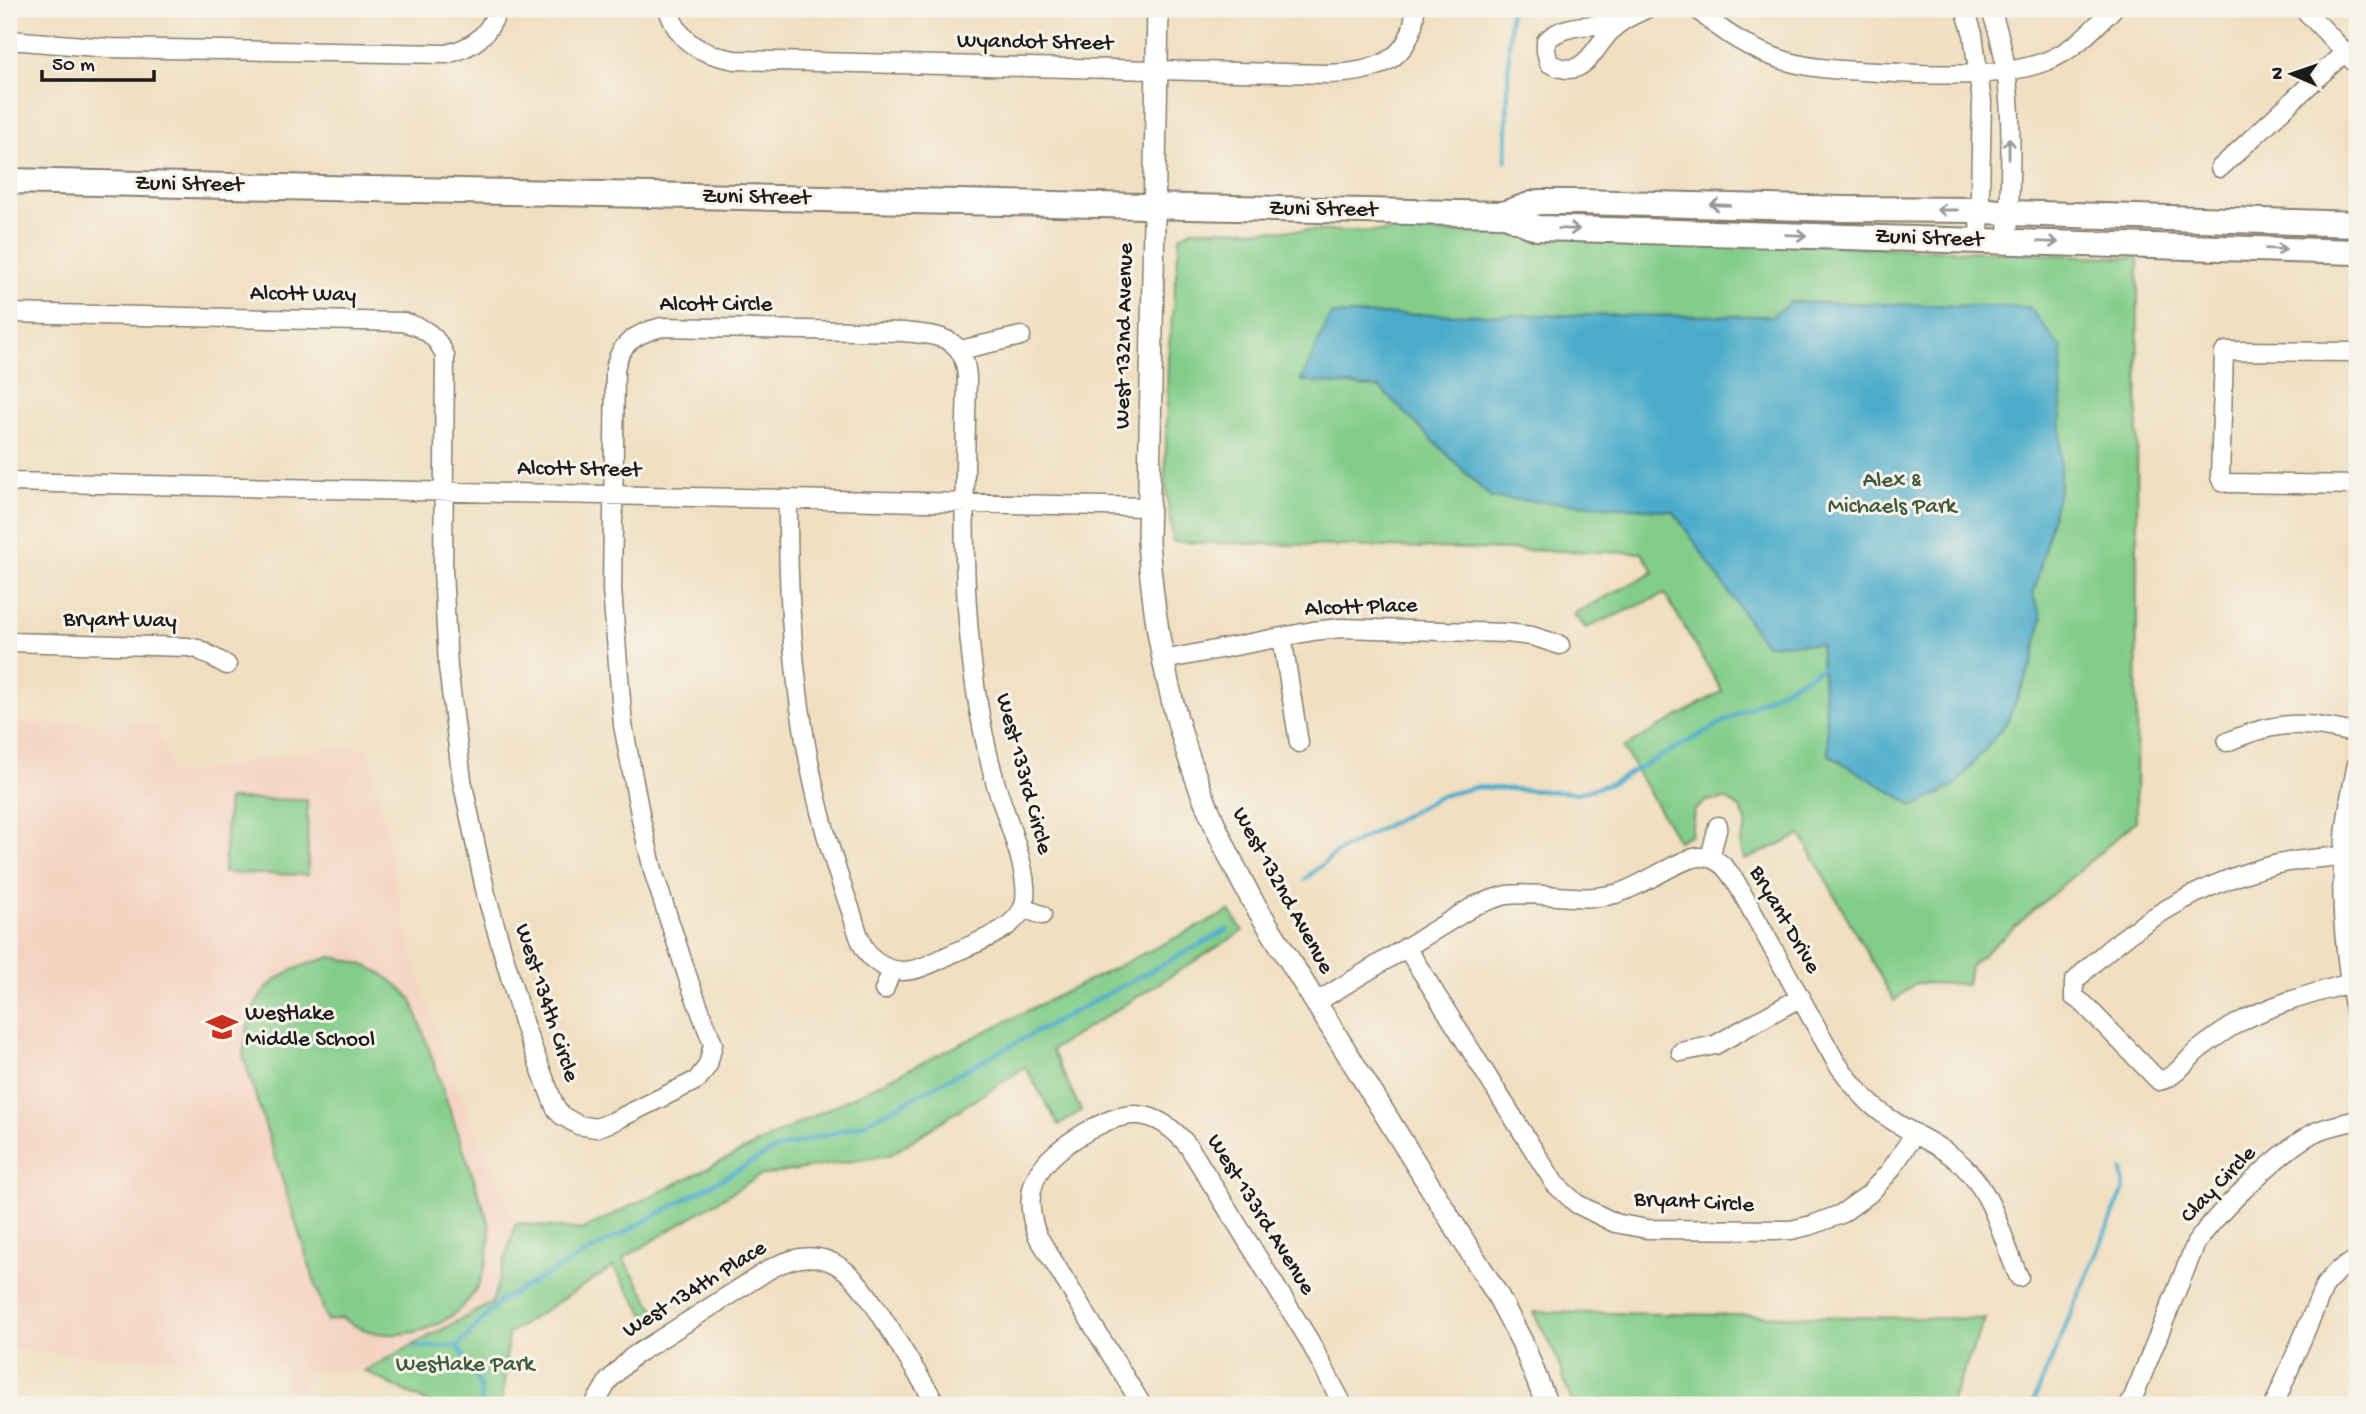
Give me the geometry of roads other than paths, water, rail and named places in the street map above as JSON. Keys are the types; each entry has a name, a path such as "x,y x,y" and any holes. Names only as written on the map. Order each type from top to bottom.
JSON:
{"main road":[{"name":"Zuni Street","path":"9,181 1503,214 1538,202 1578,202 1979,210 2357,224"},
{"name":"Zuni Street","path":"1503,214 1537,228 2357,251"}],"street":[{"path":"9,40 109,48 446,54 466,48 484,35 492,25 498,9"},
{"name":"Wyandot Street","path":"668,9 681,36 695,47 711,56 750,61 1350,73 1374,69 1392,58 1407,39 1414,21 1415,9"},
{"name":"West 132nd Avenue","path":"1158,9 1148,507 1151,589 1174,715 1214,828 1252,900 1498,1296 1536,1371 1547,1405"},
{"path":"1617,24 1646,9"},
{"path":"1697,9 1734,38 1757,50 1808,67 1922,75 1979,73 2034,65 2078,44 2113,9"},
{"path":"1965,9 1973,34 1982,102 1979,241"},
{"path":"1990,9 1997,26 2007,69 2008,241"},
{"path":"2220,168 2351,58 2304,9"},
{"name":"Alcott Way","path":"9,313 403,322 439,330 445,356 443,492"},
{"name":"Alcott Circle","path":"612,495 615,370 622,335 662,327 904,332 943,337 960,350"},
{"path":"964,503 967,366 960,350 1021,336"},
{"path":"2357,352 2226,351 2220,477 2228,483 2357,485"},
{"name":"Alcott Street","path":"9,482 1148,507"},
{"name":"West 134th Circle","path":"443,492 443,570 448,667 462,780 475,850 524,1025 555,1107 561,1115 578,1125"},
{"path":"570,1143 578,1125 596,1128 612,1122 716,1068 713,1044 657,884 639,813 623,725 613,617 612,495"},
{"path":"788,499 787,570 792,649 812,776 841,885 868,955 892,970 912,972 996,933 1013,922 1023,908 1042,915"},
{"name":"West 133rd Circle","path":"964,503 965,593 977,703 991,767 1023,870 1026,896 1023,908"},
{"name":"Alcott Place","path":"1163,660 1341,628 1532,636 1560,645"},
{"path":"1282,637 1299,743"},
{"name":"Bryant Way","path":"9,642 188,647 198,649 227,664"},
{"path":"2227,742 2249,732 2285,724 2326,726 2357,734"},
{"path":"2357,764 2353,814 2342,856 2341,890 2343,934 2357,1021"},
{"path":"1315,1003 1476,905 1505,895 1591,898 1616,894 1695,858 1710,858 1718,826"},
{"path":"2342,856 2278,864 2238,876 2186,899 2135,931 2101,957 2074,982 2073,988 2074,997 2160,1081 2171,1076 2199,1049 2237,1023 2272,1006 2352,979"},
{"name":"Bryant Drive","path":"1710,858 1722,864 1730,873 1836,1062 1853,1086 1885,1115 1949,1153 1971,1173 1995,1210 2019,1277"},
{"name":"Bryant Circle","path":"1406,947 1555,1184 1577,1204 1615,1223 1647,1230 1777,1231 1812,1225 1841,1214 1869,1194 1890,1171 1915,1133"},
{"path":"884,990 892,970"},
{"path":"1681,1052 1715,1045 1801,998"},
{"name":"West 133rd Avenue","path":"1142,1405 1037,1235 1029,1202 1038,1171 1053,1154 1104,1121 1127,1115 1149,1117 1171,1127 1189,1147 1309,1340 1343,1405"},
{"name":"Clay Circle","path":"2130,1405 2196,1243 2209,1224 2299,1142 2320,1130 2357,1120"},
{"name":"West 134th Place","path":"594,1405 609,1380 632,1357 770,1269 794,1258 804,1257 826,1259 841,1266 856,1279 937,1405"},
{"path":"2274,1405 2325,1284 2336,1272 2357,1259"}],"water":[{"path":"1791,302 2029,307 2062,349 2060,486 2033,596 2042,618 2033,662 2007,722 1956,785 1915,806 1829,755 1820,644 1764,644 1673,511 1491,498 1380,388 1301,381 1331,314 1771,316"}],"waterway":[{"path":"1506,161 1510,9"},
{"path":"1305,879 1336,853 1440,796 1477,787 1578,793 1610,784 1822,668"},
{"path":"482,1405 480,1386 458,1346 501,1300 776,1149 864,1124 1227,930"},
{"path":"2032,1405 2124,1189 2122,1170"},
{"path":"415,1347 458,1346"}],"place":[{"name":"Westlake Middle School","path":"222,1027"}],"park label":[{"name":"Alex & Michaels Park","path":"1892,494"},
{"name":"Westlake Park","path":"465,1365"}]}
